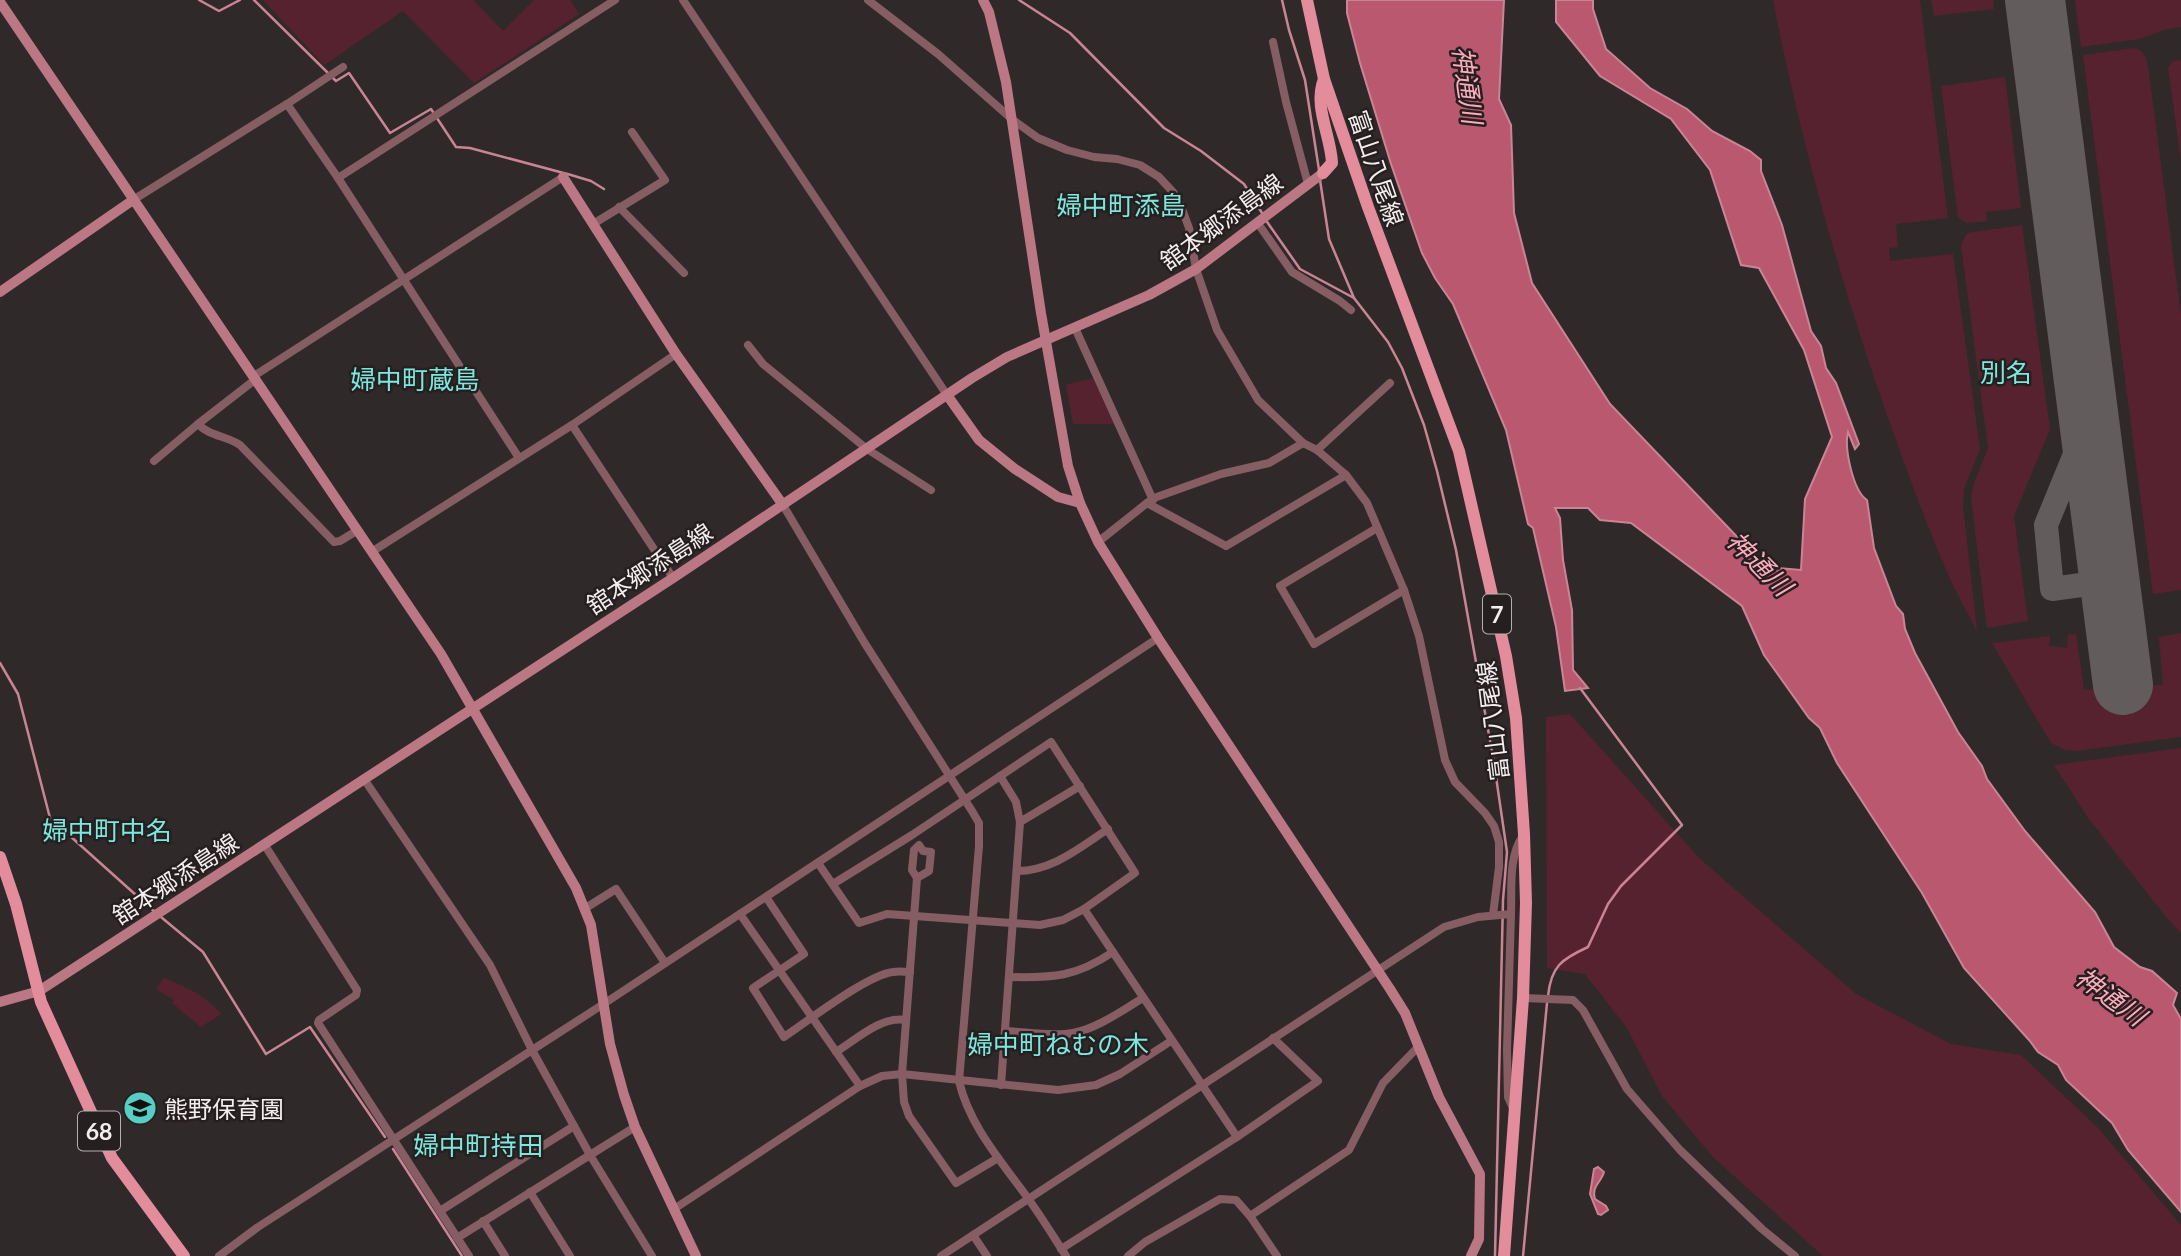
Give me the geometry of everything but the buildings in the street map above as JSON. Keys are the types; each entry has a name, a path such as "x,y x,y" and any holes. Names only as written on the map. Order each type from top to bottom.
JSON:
{"main road":[{"name":"富山八尾線","path":"1307,0 1324,79 1368,207 1460,451 1476,517 1516,718 1526,903 1523,998 1504,1256"},
{"path":"1317,178 1332,163 1320,90 1324,79"},
{"name":"68","path":"0,858 16,904 41,1002 112,1158 184,1256"}],"street":[{"path":"338,178 615,0"},
{"path":"683,0 979,440 1058,497 1080,503"},
{"path":"868,0 938,54 1013,120 1038,138 1094,158 1116,159 1140,165 1159,177 1181,206 1189,228 1196,270 1217,330 1258,400 1303,443 1317,450 1346,475 1367,503 1404,590 1419,636 1445,760 1454,782 1485,813 1499,842 1508,1097 1514,1111"},
{"path":"983,0 989,12 1013,120 1068,467 1080,503 1098,542 1158,638 1405,1013 1439,1097 1480,1174 1479,1239 1471,1256"},
{"path":"0,2 442,654 576,888 591,925 614,1061 635,1126 696,1256"},
{"path":"1273,42 1286,102 1317,178"},
{"path":"0,292 133,200 343,67"},
{"path":"287,104 405,280 519,458"},
{"path":"593,224 664,180 632,132"},
{"path":"154,461 255,377 563,177 676,354 783,505 864,642 979,823 959,1081 963,1100 970,1113 1063,1252 1318,1081 1273,1038"},
{"name":"舘本郷添島線","path":"0,1002 39,991 1007,357 1149,295 1196,270 1317,178"},
{"path":"619,207 684,273"},
{"path":"1257,222 1292,272 1352,310"},
{"path":"1075,328 1150,502 1227,546 1346,475"},
{"path":"748,345 764,364 867,449 931,490"},
{"path":"373,551 572,425 676,354"},
{"path":"1317,450 1391,383"},
{"path":"198,424 205,431 229,438 240,445 334,542 358,530"},
{"path":"572,425 673,578"},
{"path":"1098,542 1150,502 1221,474 1269,463 1303,443"},
{"path":"1377,528 1280,586 1314,644 1404,590"},
{"path":"219,1256 258,1227 1158,638"},
{"path":"818,863 859,923 887,914 1040,925 1063,920 1084,909 1135,873 1051,742 833,884"},
{"path":"1000,776 1016,802 1020,822 1001,1085"},
{"path":"364,779 489,965 590,1155 652,1256"},
{"path":"1020,822 1080,786"},
{"path":"1017,872 1042,869 1055,863 1108,829"},
{"path":"1502,914 1517,844 1524,834"},
{"path":"912,835 923,851 931,852 929,871 917,878"},
{"path":"264,844 358,990 356,995 318,1023 469,1256"},
{"path":"919,845 914,850 912,870 917,878 902,1074 904,1102 909,1116 956,1183 998,1158"},
{"path":"584,909 616,888 665,963"},
{"path":"766,897 804,954 753,988 785,1037 881,975 910,972"},
{"path":"1084,909 1237,1137"},
{"path":"740,914 860,1086"},
{"path":"941,1256 1444,927 1462,920 1502,914"},
{"path":"1010,977 1048,978 1070,973 1093,965 1112,952"},
{"path":"1006,1031 1057,1034 1074,1032 1105,1021 1143,998"},
{"path":"1523,998 1573,1000 1583,1010 1627,1089 1680,1150 1762,1229 1795,1256"},
{"path":"836,1052 885,1021 896,1018 906,1020"},
{"path":"674,1209 860,1086 882,1076 902,1074 1058,1090 1096,1085 1120,1074 1171,1041"},
{"path":"1250,1216 1349,1150 1383,1083 1419,1046"},
{"path":"440,1211 574,1126"},
{"path":"457,1238 635,1126"},
{"path":"530,1192 570,1256"},
{"path":"1128,1256 1145,1242 1220,1199 1236,1200 1277,1256"},
{"path":"483,1222 505,1256"},
{"path":"973,1235 987,1256"}],"shaded area":[{"path":"263,0 473,0 503,31 534,0 570,0 579,14 474,83 403,11 324,65"},
{"path":"1773,0 1920,0 1948,218 1896,224 1898,247 1889,248 1890,261 1953,254 1980,449 1964,489 1963,506 1977,631 1953,585 1930,531 1869,364 1809,158"},
{"path":"1931,0 1993,0 1994,9 1934,16"},
{"path":"2075,0 2181,0 2181,27 2163,30 2140,39 2081,47"},
{"path":"2134,48 2144,54 2148,66 2181,316 2181,590 2153,594 2083,55"},
{"path":"2181,60 2181,160 2168,68 2173,61"},
{"path":"2005,77 2021,208 1986,212 1987,221 1967,223 1958,217 1941,86"},
{"path":"2022,225 2050,429 2014,516 2028,621 1987,628 1971,498 1988,448 1961,245 1967,233"},
{"path":"1093,378 1114,424 1073,424 1066,385"},
{"path":"2181,633 2181,737 2076,751 2065,750 2051,743 1992,643 2050,636 2049,646 2067,648 2068,635 2076,634 2084,690 2163,685 2159,637"},
{"path":"1570,714 1700,859 1856,994 1951,1044 2021,1055 2098,1128 2181,1225 2181,1256 1823,1256 1713,1157 1662,1096 1627,1028 1585,974 1547,968 1546,717"},
{"path":"2181,748 2181,933 2089,819 2054,765"},
{"path":"164,978 202,996 221,1014 201,1027 172,1003 174,1000 156,989"}],"water":[{"name":"神通川","path":"1347,0 1504,0 1499,99 1511,125 1514,213 1532,283 1610,404 1766,567 1801,570 1805,499 1832,437 1804,350 1759,268 1741,265 1710,170 1671,119 1600,76 1556,22 1556,0 1593,0 1593,9 1606,49 1650,88 1687,109 1712,131 1750,151 1761,160 1761,171 1782,225 1811,331 1821,346 1826,368 1836,383 1859,444 1855,449 1848,432 1847,448 1851,469 1858,488 1867,500 1874,548 1896,606 1903,614 1905,629 1915,653 1958,732 1982,766 1987,779 2025,831 2095,912 2114,947 2140,967 2152,971 2177,993 2173,1005 2181,1019 2181,1212 2128,1150 2112,1123 2066,1080 2058,1065 2038,1052 1964,968 1922,893 1837,763 1820,728 1809,718 1764,655 1742,606 1631,523 1600,520 1588,508 1555,508 1560,518 1563,560 1572,610 1573,670 1588,688 1565,691 1556,627 1506,430 1453,304 1422,253 1360,63 1347,13"},
{"path":"1598,1167 1604,1172 1594,1195 1608,1210 1601,1215 1598,1214 1590,1194 1594,1169"}],"waterway":[{"path":"199,0 219,11 240,0"},
{"path":"254,0 328,73"},
{"path":"1019,0 1070,33 1164,128 1201,151 1244,184 1262,213"},
{"path":"1282,0 1305,80 1319,170"},
{"path":"332,77 336,81 349,73 390,133 431,109 456,147 470,148 571,175 591,181 604,189"},
{"path":"1320,180 1329,239 1354,298 1388,342 1402,368 1424,425 1456,550 1494,763 1507,852 1503,900 1495,1256"},
{"path":"1265,219 1300,269 1354,298"},
{"path":"0,663 18,694 50,818 156,913"},
{"path":"1548,996 1555,970 1565,960 1588,947 1608,904 1621,886 1682,825 1580,688"},
{"path":"161,917 203,952 266,1054 310,1027 385,1137"},
{"path":"1523,1256 1547,1003"},
{"path":"393,1149 462,1256"}],"taxiway":[{"path":"2089,420 2046,525 2052,589 2110,581"}],"runway":[{"path":"2035,0 2123,685"}],"place":[{"name":"熊野保育園","path":"140,1108"}],"district":[{"name":"婦中町添島","path":"1121,205"},
{"name":"別名","path":"2006,372"},
{"name":"婦中町蔵島","path":"415,379"},
{"name":"婦中町中名","path":"107,830"},
{"name":"婦中町ねむの木","path":"1058,1044"},
{"name":"婦中町持田","path":"478,1145"}]}
